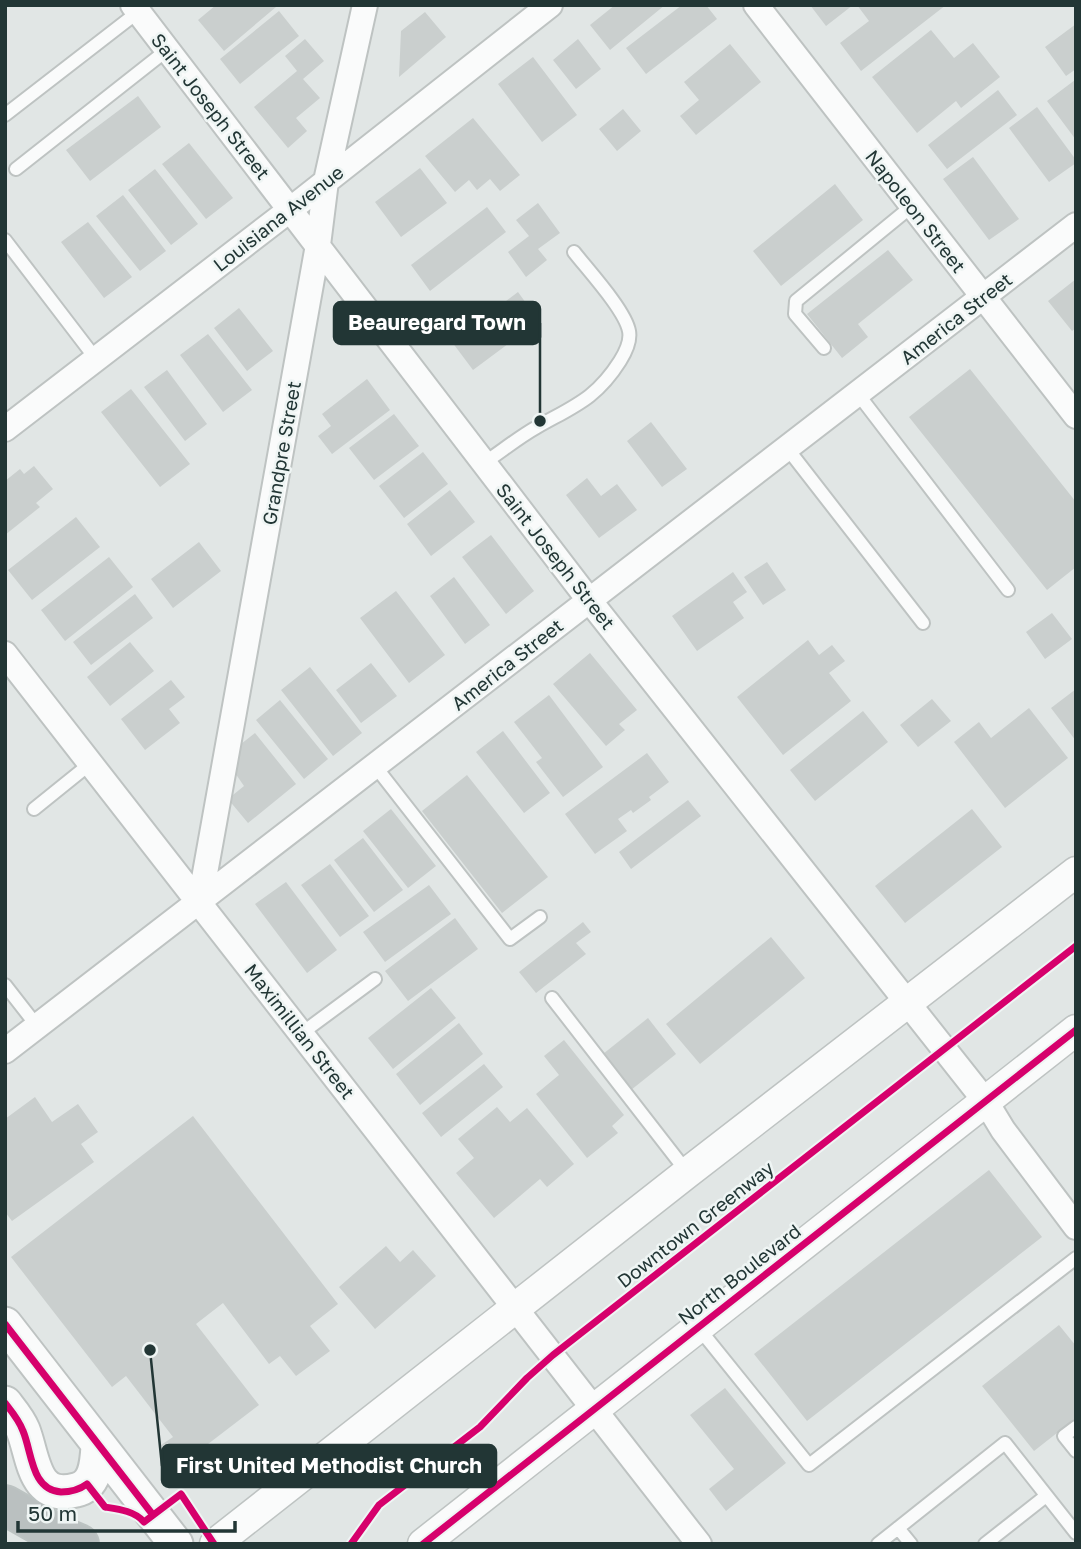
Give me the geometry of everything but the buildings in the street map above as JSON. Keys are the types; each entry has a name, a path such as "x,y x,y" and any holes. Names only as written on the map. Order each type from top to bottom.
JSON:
{"highway":[{"path":"5,1505 79,1544"}],"main road":[{"path":"5,1324 176,1544"},
{"path":"5,1403 19,1421 36,1475 54,1491 73,1491 87,1484 97,1466 98,1446"}],"street":[{"name":"Grandpre Street","path":"200,901 318,245 326,181 365,5"},
{"name":"Louisiana Avenue","path":"5,429 550,5"},
{"name":"Napoleon Street","path":"756,5 1076,416"},
{"name":"Saint Joseph Street","path":"135,9 589,600 986,1102 1003,1130 1076,1227"},
{"name":"America Street","path":"5,1051 1076,225"},
{"name":"Maximillian Street","path":"5,654 699,1544"},
{"path":"215,1544 687,1172 1076,872"},
{"name":"North Boulevard","path":"423,1544 1076,1030"}],"lane":[{"path":"5,115 135,9"},
{"path":"16,169 167,50"},
{"path":"824,348 795,314 796,301 912,206"},
{"path":"5,240 96,359"},
{"path":"484,463 538,426 564,414 593,395 612,374 626,351 629,332 622,315 574,252"},
{"path":"858,394 1008,590"},
{"path":"788,448 923,623"},
{"path":"34,809 91,763"},
{"path":"375,766 510,939 540,918"},
{"path":"302,1033 375,979"},
{"path":"5,985 37,1026"},
{"path":"552,998 687,1172"},
{"path":"697,1326 809,1465 1076,1258"},
{"path":"1076,1427 1064,1436 1076,1451"},
{"path":"878,1544 1005,1443 1076,1533"},
{"path":"985,1544 1046,1496"},
{"path":"898,1528 911,1544"}],"cycle path":[{"name":"Downtown Greenway","path":"351,1544 379,1505 480,1427 553,1355 1076,946"},
{"path":"423,1544 1076,1030"},
{"path":"5,1324 153,1515"},
{"path":"5,1403 21,1427 38,1477 51,1490 69,1492 87,1484 105,1507 131,1513 144,1522 181,1494 214,1544"}],"place":[{"name":"Beauregard Town","path":"540,421"},
{"name":"First United Methodist Church","path":"150,1350"}]}
